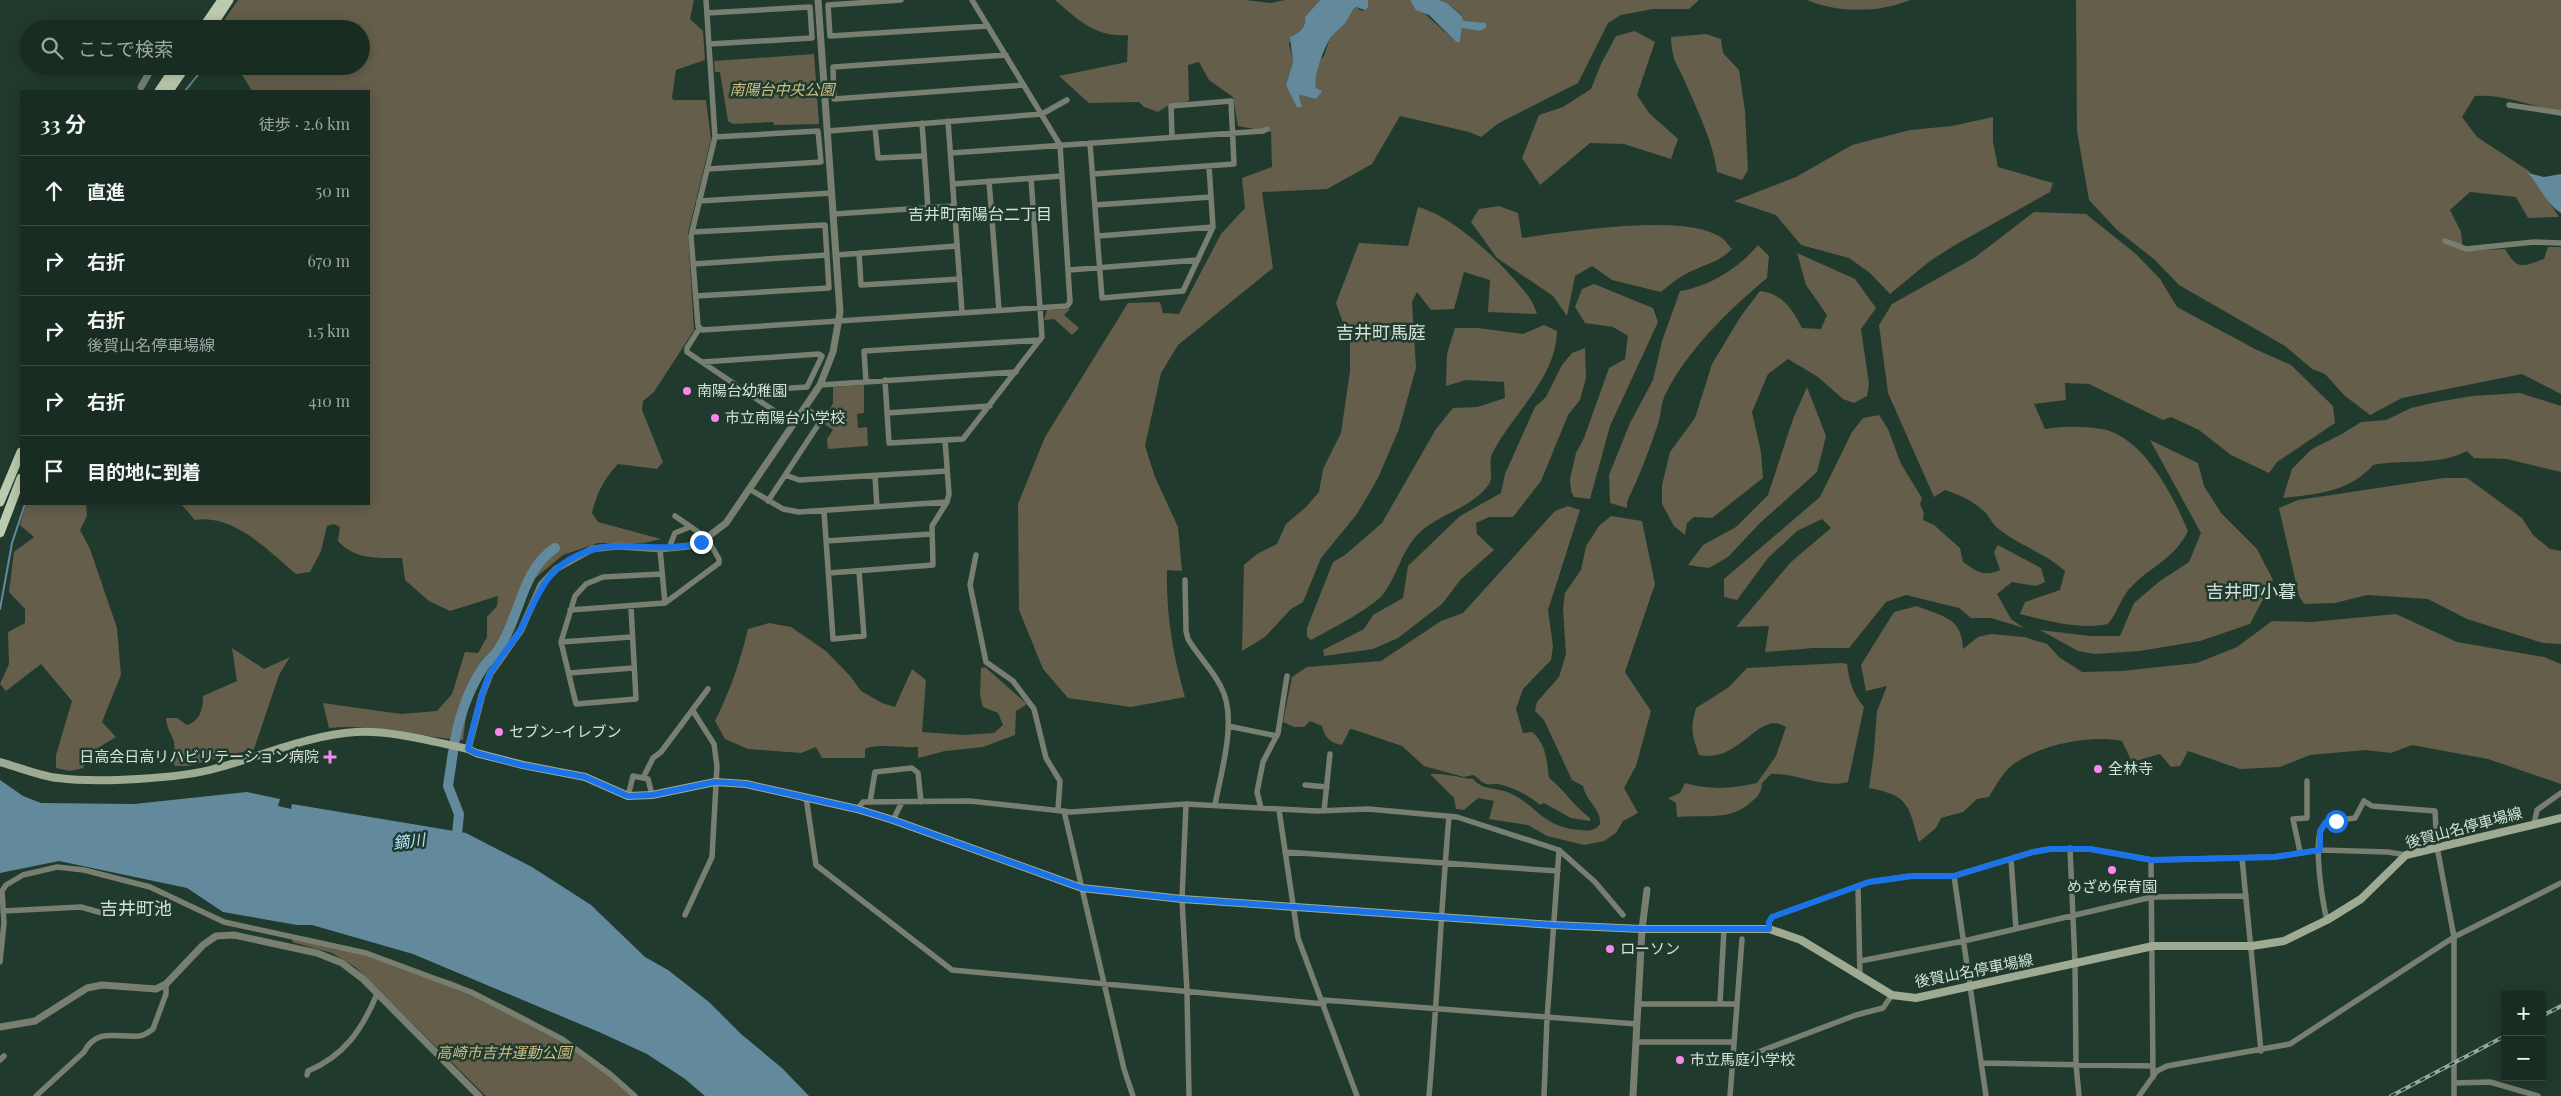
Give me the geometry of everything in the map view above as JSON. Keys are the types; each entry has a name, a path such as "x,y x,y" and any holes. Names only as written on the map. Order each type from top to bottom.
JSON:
{"main road":[{"path":"208,20 222,0"},
{"path":"216,20 229,0"},
{"path":"160,90 170,75"},
{"path":"170,90 180,75"},
{"path":"0,533 3,503 20,455"},
{"path":"3,503 20,479"},
{"name":"後賀山名停車場線","path":"0,762 56,778 82,781 195,773 324,736 357,732 404,737 468,749 476,753 522,765 585,777 628,796 652,795 715,782 746,784 806,797 893,820 1082,888 1182,899 1553,925 1642,929 1769,929 1801,940 1892,995 1916,998 1972,988 2153,946 2252,946 2284,941 2327,920 2361,898 2406,855 2561,818"}],"street":[{"path":"706,0 715,138 692,232 699,329 686,349 794,424"},
{"path":"468,749 482,695 490,674 521,630 542,585 556,569 592,549 618,546 660,549 688,546 707,538 726,523 751,490 820,385 833,352 838,322 834,214 818,0"},
{"path":"900,0 828,5 830,36 988,26"},
{"path":"699,329 838,322 1068,306 1070,302 1069,270 1060,145 972,0"},
{"path":"706,13 810,7 812,38 709,44"},
{"path":"1006,55 833,67 834,99 1024,85"},
{"path":"141,87 148,75"},
{"path":"828,131 1042,114 1066,100"},
{"path":"1093,174 1234,164 1231,101 1171,106 1172,137"},
{"path":"2509,105 2561,113"},
{"path":"948,121 962,312"},
{"path":"922,123 928,208"},
{"path":"875,127 878,158 924,156"},
{"path":"951,153 1262,131 1267,129"},
{"path":"708,169 821,162 818,130 715,138"},
{"path":"1090,143 1102,298 1180,292 1214,227 1209,166"},
{"path":"953,184 1062,176"},
{"path":"885,380 889,443 965,438 1040,340 1042,337 1031,178"},
{"path":"989,181 999,310"},
{"path":"699,201 832,193"},
{"path":"1095,205 1211,196"},
{"path":"834,214 954,206"},
{"path":"692,232 825,225 827,255 829,288 696,296"},
{"path":"1098,236 1214,227"},
{"path":"2446,241 2466,249 2534,242 2561,244"},
{"path":"836,255 957,246"},
{"path":"859,253 861,285 960,279"},
{"path":"693,264 827,255"},
{"path":"1069,270 1198,260"},
{"path":"866,382 864,351 1040,340"},
{"path":"703,362 819,354 822,356 807,387 746,391"},
{"path":"820,385 1016,372"},
{"path":"887,413 990,406"},
{"path":"768,501 822,419 805,408"},
{"path":"830,573 933,565 932,526 947,502 949,494 946,440"},
{"path":"785,475 799,480 947,471"},
{"path":"875,476 877,507"},
{"path":"751,490 783,509 793,512 947,502"},
{"path":"824,511 830,573 833,639 864,636 860,571"},
{"path":"570,610 665,603 719,563 720,559 707,538 675,516"},
{"path":"669,548 675,533 690,527"},
{"path":"826,541 931,534"},
{"path":"660,549 665,603"},
{"path":"976,555 970,585 986,662 1013,681 1034,709 1046,758 1060,781 1061,811 1082,888 1124,1069 1133,1096"},
{"path":"630,607 636,699 576,704 561,642 570,610 578,591 594,579 662,574"},
{"path":"1184,580 1186,631 1196,651 1221,686 1227,702 1228,726 1215,805"},
{"path":"561,642 631,637"},
{"path":"569,673 633,668"},
{"path":"1261,808 1257,792 1263,762 1277,736 1287,676"},
{"path":"643,778 653,758 662,752 708,689"},
{"path":"685,915 712,856 717,766 714,744 693,711"},
{"path":"1228,726 1277,736"},
{"path":"1324,811 1330,754"},
{"path":"870,802 875,772 912,768 918,773 921,802"},
{"path":"628,796 633,776 648,779 652,795"},
{"path":"2300,852 2293,819 2307,818 2307,781"},
{"path":"1305,785 1326,787"},
{"path":"2534,824 2537,810 2561,793"},
{"path":"806,797 816,865 952,970 1187,992 1637,1024"},
{"path":"857,809 859,804 870,802 970,801 1061,811 1186,804 1279,810 1324,811 1368,809 1449,816 1548,845 1559,850 1595,882 1623,915"},
{"path":"2327,920 2322,900 2320,850 2320,831 2326,822 2354,818 2364,801 2372,806 2435,811 2438,847 2454,937 2454,1096"},
{"path":"893,820 902,802"},
{"path":"1186,804 1182,899 1187,992 1189,1096"},
{"path":"1279,810 1298,938 1357,1096"},
{"path":"1429,1096 1437,1009 1440,918 1449,816"},
{"path":"1769,929 1769,922 1772,917 1876,880 1912,876 1954,876 2033,852 2070,848 2090,849 2152,860 2274,857 2320,850 2388,852 2406,855"},
{"path":"2070,848 2075,964 2076,1064 2079,1096"},
{"path":"1544,1096 1547,1019 1559,850"},
{"path":"1285,852 1558,871"},
{"path":"2242,858 2261,1051"},
{"path":"2011,859 2016,929"},
{"path":"2152,860 2153,1077"},
{"path":"0,962 3,911 2,891 6,885 23,876 56,867 84,870 150,887 224,922 366,953 471,992 562,1039 610,1074 636,1096"},
{"path":"1954,876 1972,988 1986,1096"},
{"path":"2139,1096 2153,1077 2167,1066 2261,1051 2290,1044 2454,937 2561,883"},
{"path":"1858,887 1860,977"},
{"path":"1633,1096 1640,1004 1642,929 1647,890"},
{"path":"1860,961 1964,941 2152,897 2246,896"},
{"path":"3,911 81,907 110,915"},
{"path":"1720,1003 1724,929"},
{"path":"0,1027 35,1021 87,988 102,985 156,989 166,984 202,945 216,936 234,936 330,957 353,971 479,1096"},
{"path":"1730,1096 1742,939"},
{"path":"36,1096 84,1052 87,1047 106,1034 140,1036 153,1029 166,994 166,984"},
{"path":"307,1074 308,1071 319,1068 343,1051 364,1022 377,994"},
{"path":"1732,1062 1856,1015 1883,1008 1892,995"},
{"path":"1640,1004 1737,1004"},
{"path":"1636,1042 1734,1042"},
{"path":"1982,1063 2153,1066"},
{"path":"2454,1083 2490,1082 2538,1096"}],"green space":[{"path":"238,0 694,0 690,19 703,31 705,60 676,70 672,97 673,100 706,100 711,139 688,233 694,330 654,392 643,401 642,410 663,462 657,469 618,464 602,486 592,513 598,522 661,539 644,543 598,543 563,555 533,580 521,605 504,630 467,709 463,740 363,727 329,728 323,703 401,714 437,711 452,694 465,652 478,653 487,637 487,617 497,606 498,596 450,611 429,601 405,580 402,558 367,557 352,552 338,541 340,527 334,524 327,526 321,551 310,572 296,574 262,545 237,528 209,520 195,520 182,505 370,505 370,90 251,90 242,75 370,75 370,20 224,20"},
{"path":"1055,0 1246,0 1270,3 1285,0 1320,0 1305,17 1304,25 1300,32 1289,43 1293,62 1286,85 1301,107 1298,98 1300,95 1316,99 1314,81 1318,62 1324,56 1330,38 1356,7 1362,11 1368,7 1368,0 1410,0 1456,42 1460,42 1462,28 1479,31 1462,21 1462,15 1447,3 1439,0 1699,0 1689,9 1653,9 1621,15 1608,23 1578,83 1499,123 1481,137 1469,132 1400,116 1372,164 1327,189 1262,192 1273,268 1178,345 1161,373 1145,446 1155,477 1178,527 1182,571 1167,570 1167,586 1171,634 1185,697 1131,707 1068,698 1043,669 1019,610 1018,504 1045,437 1128,303 1160,302 1163,313 1179,314 1221,234 1245,208 1242,178 1272,167 1271,132 1238,126 1233,97 1209,80 1199,62 1188,65 1189,101 1169,105 1158,112 1144,107 1139,102 1089,103 1059,76 1127,62 1128,35 1106,33 1088,26"},
{"path":"1807,0 1910,0 1885,7 1858,10 1831,7"},
{"path":"2076,0 2561,0 2561,113 2507,99 2475,96 2462,117 2477,137 2529,171 2559,217 2528,218 2516,197 2470,192 2450,210 2461,232 2463,251 2505,249 2513,261 2517,264 2525,265 2544,259 2548,247 2561,247 2561,394 2522,374 2402,398 2370,415 2344,395 2325,374 2312,369 2285,346 2179,285 2155,260 2117,230 2089,200 2077,131"},
{"path":"1635,31 1655,42 1637,95 1649,113 1678,139 1671,159 1624,144 1590,143 1540,185 1522,158 1539,115 1563,107 1591,89 1601,64 1616,36"},
{"path":"1706,34 1721,39 1723,53 1739,70 1745,111 1748,170 1742,180 1717,172 1705,127 1675,62 1671,37"},
{"name":"南陽台中央公園","path":"814,54 819,124 774,125 773,122 733,124 728,121 720,72 715,72 714,61"},
{"path":"1993,117 1993,142 1998,167 2053,183 2050,192 1955,245 1930,261 1890,294 1870,273 1849,258 1801,245 1776,215 1734,201 1796,177 1852,145 1910,130 1952,126"},
{"path":"1499,206 1518,213 1522,238 1625,226 1682,226 1705,230 1722,238 1732,249 1718,260 1681,277 1661,292 1612,280 1592,266 1575,276 1567,316 1553,296 1497,258 1471,222 1479,209"},
{"path":"1418,207 1433,212 1448,221 1479,244 1519,285 1530,299 1537,314 1488,312 1490,280 1464,272 1454,309 1431,310 1417,292 1412,302 1416,368 1399,429 1378,478 1357,514 1321,558 1303,602 1291,609 1265,637 1242,651 1244,565 1257,554 1277,544 1286,524 1306,507 1319,492 1323,469 1341,433 1350,371 1350,343 1336,303 1359,243 1408,246"},
{"path":"2034,212 2086,214 2136,254 2160,279 2177,307 2255,349 2291,365 2333,406 2335,423 2277,462 2269,473 2231,455 2199,430 2171,417 2163,420 2089,384 2065,383 2066,400 2034,404 2045,429 2088,427 2102,429 2117,434 2131,443 2144,456 2165,485 2188,531 2170,555 2129,589 2108,624 2097,626 2053,622 2020,614 2025,602 2060,590 2065,571 2049,559 2000,530 1993,524 1985,512 1966,499 1945,490 1934,497 1888,393 1879,325 1892,304 1974,258"},
{"path":"1758,245 1769,256 1767,278 1710,331 1685,362 1665,395 1658,424 1644,464 1627,502 1627,508 1610,503 1609,475 1630,423 1653,380 1662,341 1680,291 1702,285 1723,275 1742,261"},
{"path":"1797,253 1855,279 1876,308 1861,329 1869,384 1867,396 1854,403 1843,399 1818,377 1788,359 1768,374 1752,412 1761,452 1763,478 1712,518 1694,517 1687,523 1685,535 1674,526 1662,504 1662,485 1670,452 1695,418 1712,364 1741,316 1760,291 1768,292 1781,299 1791,309 1802,328 1821,329 1827,315 1806,285"},
{"path":"1594,284 1653,308 1658,322 1610,426 1590,499 1574,497 1571,491 1570,479 1576,453 1584,438 1609,368 1625,359 1628,336 1613,327 1585,323 1575,307 1582,289"},
{"path":"1070,309 1064,315 1079,328 1072,335 1054,319 1044,320 1047,310"},
{"path":"1544,325 1557,331 1555,348 1549,365 1532,396 1500,439 1492,454 1489,484 1474,499 1435,521 1418,534 1407,548 1389,586 1378,599 1350,618 1311,640 1307,637 1307,628 1333,562 1345,555 1382,523 1436,429 1453,408 1477,407 1505,398 1504,382 1466,380 1446,386 1447,354 1455,328 1478,328 1523,334"},
{"path":"1585,348 1586,378 1580,400 1568,415 1541,481 1513,517 1489,517 1476,523 1477,534 1494,550 1461,579 1442,604 1398,638 1373,649 1324,656 1323,650 1364,629 1373,615 1403,598 1408,566 1460,516 1501,493 1505,474 1535,407 1546,397 1562,365 1572,353"},
{"path":"864,385 864,413 857,414 858,428 867,427 868,446 828,449 827,439 833,430 823,423 833,403 833,387"},
{"path":"1807,387 1826,436 1817,472 1760,523 1728,557 1709,568 1688,565 1703,545 1736,527 1768,495 1793,419"},
{"path":"2520,393 2561,406 2561,472 2507,459 2474,458 2467,451 2445,459 2373,465 2354,481 2343,486 2321,493 2283,498 2292,469 2312,449 2361,422 2386,420 2411,408 2437,402 2472,396"},
{"path":"1879,415 1888,429 1901,464 1922,498 1920,504 1924,513 1923,520 1934,525 1960,548 1963,562 1985,573 2000,570 1994,552 1998,545 2041,568 2045,582 2036,586 2012,582 1997,594 2011,619 2024,628 1991,618 1971,618 1959,608 1906,595 1886,602 1849,648 1813,648 1765,652 1769,626 1736,627 1791,562 1831,528 1822,519 1797,531 1768,558 1737,600 1724,597 1724,579 1820,497 1852,432 1863,418"},
{"path":"2150,440 2198,463 2204,486 2221,513 2257,549 2273,580 2250,624 2200,641 2140,651 2095,654 2078,651 2040,630 2090,636 2120,636 2134,603 2160,581 2189,562 2201,533"},
{"path":"2444,478 2467,478 2522,518 2533,535 2550,549 2561,551 2561,644 2543,643 2467,619 2428,599 2367,595 2335,603 2304,604 2299,596 2279,508 2298,500"},
{"path":"26,505 86,505 87,516 80,530 90,549 117,628 121,675 102,722 116,737 91,752 83,768 70,771 56,768 56,755 72,701 41,664 6,691 0,684 9,664 8,632 25,623 25,609 9,592 14,552 34,537 20,525"},
{"path":"1568,506 1580,510 1548,610 1553,646 1551,660 1523,689 1516,709 1523,733 1532,732 1537,736 1543,747 1549,778 1590,818 1590,821 1571,818 1544,803 1540,805 1515,789 1498,784 1486,784 1473,775 1464,777 1424,766 1402,746 1355,730 1350,729 1342,745 1331,741 1326,737 1322,726 1310,721 1304,727 1294,727 1283,722 1292,677 1307,667 1381,661 1441,621 1463,613 1555,511"},
{"path":"1611,516 1642,521 1655,584 1625,672 1651,711 1636,766 1624,788 1638,813 1623,821 1616,833 1604,841 1584,845 1547,836 1528,825 1489,819 1494,801 1478,798 1464,810 1456,809 1454,798 1430,774 1473,779 1486,787 1507,792 1521,799 1549,821 1568,828 1589,830 1596,828 1600,824 1598,813 1587,797 1583,786 1572,780 1544,720 1535,711 1537,702 1559,677 1566,654 1563,609 1565,593 1581,570 1586,546 1599,526"},
{"path":"1917,606 1943,616 1955,624 1962,638 1963,649 1978,637 1991,634 2024,637 2047,644 2059,657 2082,672 2121,671 2197,663 2237,647 2272,621 2311,622 2396,614 2457,642 2544,657 2561,664 2561,784 2488,759 2412,745 2391,753 2366,750 2310,755 2280,767 2240,769 2188,751 2180,766 2171,767 2160,754 2132,762 2122,741 2094,739 2061,744 2044,749 2016,762 2006,771 1989,797 1977,799 1963,812 1941,818 1936,828 1919,842 1905,804 1893,795 1869,788 1877,711 1887,686 1866,691 1861,665 1894,612"},
{"path":"769,623 791,627 826,651 851,677 861,691 882,703 895,707 912,669 926,680 922,732 963,735 994,733 1003,725 998,713 983,707 980,695 981,668 985,667 1027,704 1016,711 1015,735 983,747 945,751 918,758 918,747 870,747 865,749 865,758 822,758 816,747 801,753 748,749 725,739 715,721 734,676 748,629"},
{"path":"232,648 264,669 290,657 279,675 254,749 188,766 175,766 172,758 175,746 166,718 177,718 187,725 195,721 200,714 203,696 237,681"},
{"path":"1847,664 1852,687 1864,707 1848,782 1829,784 1781,774 1771,774 1762,783 1756,798 1743,808 1725,815 1677,817 1676,803 1668,798 1680,793 1685,783 1721,788 1757,783 1776,756 1786,727 1776,723 1766,725 1726,752 1714,756 1699,755 1693,732 1696,708 1729,687 1747,668"},
{"name":"高崎市吉井運動公園","path":"295,935 336,944 430,976 451,981 506,1006 565,1040 602,1066 638,1096 486,1096 355,967 332,953 292,942"}],"water":[{"path":"1320,0 1368,0 1368,7 1365,10 1356,7 1345,23 1331,37 1322,55 1315,83 1316,88 1322,91 1316,99 1300,95 1302,107 1297,107 1286,85 1293,62 1290,37 1301,30 1305,17"},
{"path":"1410,0 1439,0 1447,3 1462,16 1463,21 1486,23 1486,28 1479,31 1462,28 1460,42 1456,42 1429,15 1416,10"},
{"path":"2528,173 2544,177 2561,174 2561,213 2551,205"},
{"name":"鏑川","path":"0,780 23,796 41,803 134,804 247,792 280,799 278,806 291,809 292,804 466,833 532,867 591,905 645,957 668,970 709,1002 741,1034 782,1068 809,1096 705,1096 685,1079 647,1054 413,954 312,925 297,925 223,912 187,888 59,861 0,873"}],"waterway":[{"path":"186,90 198,75"},
{"path":"0,609 12,543 25,505"},
{"path":"455,740 470,691 485,665 498,650 507,634 528,581 535,569 555,548"},
{"path":"453,752 448,786 459,814 456,844"}],"railway":[{"path":"2546,1014 2561,1006"},
{"path":"2391,1096 2501,1038"}],"place":[{"name":"南陽台幼稚園","path":"687,391"},
{"name":"市立南陽台小学校","path":"715,418"},
{"name":"セブン-イレブン","path":"499,732"},
{"name":"日高会日高リハビリテーション病院","path":"330,757"},
{"name":"全林寺","path":"2098,769"},
{"name":"めざめ保育園","path":"2112,870"},
{"name":"ローソン","path":"1610,949"},
{"name":"市立馬庭小学校","path":"1680,1060"}],"district":[{"name":"吉井町南陽台二丁目","path":"980,214"},
{"name":"吉井町馬庭","path":"1381,333"},
{"name":"吉井町小暮","path":"2251,592"},
{"name":"吉井町池","path":"136,909"}],"route":[{"path":"701,542 676,548 660,549 618,546 592,549 556,569 542,585 521,630 490,674 482,695 468,749 476,753 522,765 585,777 628,796 652,795 715,782 746,784 857,809 893,820 1082,888 1182,899 1440,918 1642,929 1769,929 1769,919 1772,917 1876,880 1912,876 1954,876 2033,852 2050,849 2090,849 2152,860 2274,857 2320,850 2320,831 2326,822 2336,821"}]}
